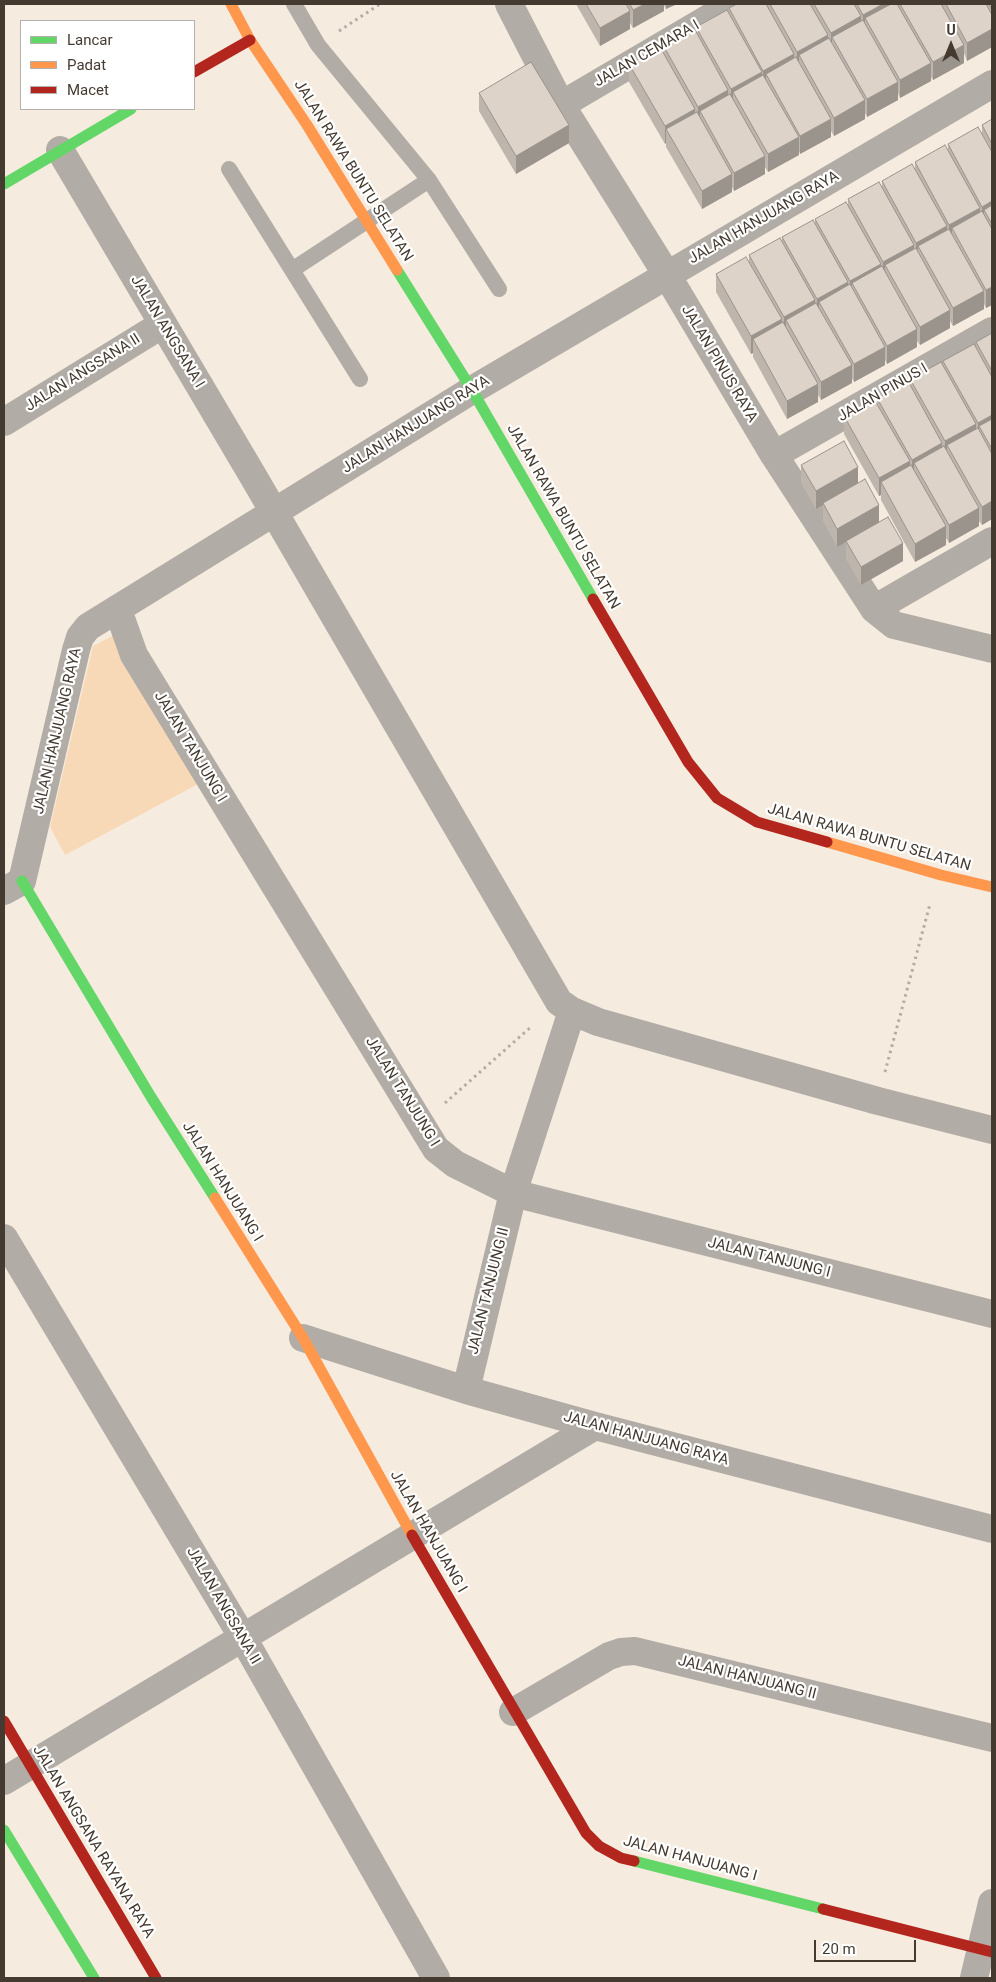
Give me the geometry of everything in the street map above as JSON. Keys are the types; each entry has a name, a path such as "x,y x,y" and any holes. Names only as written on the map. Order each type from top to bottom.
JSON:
{"street":[{"name":"JALAN RAWA BUNTU SELATAN","path":"231,4 250,40 367,221 472,390 688,762 717,798 757,822 941,875 992,887"},
{"name":"JALAN PINUS RAYA","path":"510,4 560,105 667,275 774,455 874,609 894,625 992,650"},
{"name":"JALAN CEMARA I","path":"560,105 733,4"},
{"path":"195,71 250,40"},
{"name":"JALAN HANJUANG RAYA","path":"13,886 80,636 88,627 472,390 992,84"},
{"path":"4,184 130,110"},
{"name":"JALAN ANGSANA I","path":"60,150 565,1007"},
{"name":"JALAN ANGSANA II","path":"4,422 163,324"},
{"name":"JALAN PINUS I","path":"774,455 992,331"},
{"path":"874,609 992,541"},
{"name":"JALAN TANJUNG I","path":"118,610 134,655 436,1149 455,1164 513,1193 992,1314"},
{"name":"JALAN HANJUANG I","path":"13,886 151,1097 303,1338 412,1536 513,1712 586,1833 599,1846 621,1858 986,1950"},
{"path":"565,1007 598,1022 878,1101 992,1130"},
{"name":"JALAN TANJUNG II","path":"466,1390 513,1193 565,1007"},
{"name":"JALAN ANGSANA II","path":"4,1238 243,1638 436,1978"},
{"name":"JALAN HANJUANG RAYA","path":"303,1338 466,1390 595,1426 992,1529"},
{"path":"4,1781 595,1426"},
{"name":"JALAN HANJUANG II","path":"513,1712 609,1656 621,1652 635,1651 992,1738"},
{"name":"JALAN ANGSANA RAYANA RAYA","path":"4,1721 156,1978"},
{"path":"4,1830 94,1978"},
{"path":"974,1978 986,1950 992,1903"}],"lane":[{"path":"294,4 318,45 429,180 499,290"},
{"path":"229,169 360,379"},
{"path":"292,270 429,180"}],"path":[{"path":"878,1101 929,908 941,875"},
{"path":"421,1125 565,1007"}],"shaded area":[{"path":"114,635 200,783 65,855 50,827 93,646"}],"building":[{"path":"586,4 626,4 630,11 600,28"},
{"path":"630,4 645,4 633,10"},
{"path":"737,4 766,4 794,54 763,71 729,8"},
{"path":"770,4 810,4 828,35 797,52"},
{"path":"814,4 854,4 861,16 831,33"},
{"path":"857,4 883,4 863,15"},
{"path":"891,4 897,4 931,63 900,80 865,18"},
{"path":"900,4 941,4 964,45 933,62"},
{"path":"946,4 986,4 992,15 992,29 967,43"},
{"path":"727,10 762,72 731,89 696,27"},
{"path":"863,20 898,82 867,99 832,37"},
{"path":"694,28 728,90 698,107 663,45"},
{"path":"829,38 865,100 834,118 799,55"},
{"path":"660,47 695,109 665,126 629,64"},
{"path":"796,57 831,119 800,136 766,74"},
{"path":"531,62 569,125 516,156 479,93"},
{"path":"763,75 799,137 768,154 733,92"},
{"path":"730,94 765,156 734,173 700,111"},
{"path":"697,112 732,174 702,191 666,129"},
{"path":"992,119 992,144 982,125"},
{"path":"978,127 992,152 992,201 982,207 948,144"},
{"path":"945,145 980,208 949,225 915,162"},
{"path":"912,164 947,226 916,243 882,181"},
{"path":"879,182 914,245 883,262 848,199"},
{"path":"846,202 881,264 850,281 815,219"},
{"path":"992,205 992,224 984,210"},
{"path":"982,211 992,229 992,287 986,290 952,228"},
{"path":"813,220 848,282 817,299 782,237"},
{"path":"949,229 984,291 953,308 918,246"},
{"path":"780,238 815,300 784,317 749,255"},
{"path":"916,248 950,310 920,327 885,265"},
{"path":"746,257 782,319 751,336 716,274"},
{"path":"882,266 917,329 887,346 852,283"},
{"path":"850,284 885,347 854,364 819,302"},
{"path":"816,303 852,365 821,382 786,320"},
{"path":"783,322 818,384 787,401 753,339"},
{"path":"992,333 992,371 976,342"},
{"path":"974,344 992,377 992,415 978,423 943,361"},
{"path":"941,362 976,424 945,441 910,379"},
{"path":"908,381 942,443 912,460 877,398"},
{"path":"874,399 910,461 879,478 844,416"},
{"path":"992,419 992,449 979,426"},
{"path":"978,428 992,454 992,501 982,507 947,445"},
{"path":"844,441 858,467 816,491 801,465"},
{"path":"944,446 979,508 949,525 914,463"},
{"path":"911,465 946,526 915,544 881,482"},
{"path":"865,479 879,505 837,529 823,503"},
{"path":"888,517 903,543 861,567 846,541"}],"traffic: fast":[{"path":"4,184 129,110"},
{"path":"397,270 472,390 593,599"},
{"path":"22,881 151,1097 215,1198"},
{"path":"4,1830 94,1978"},
{"path":"634,1861 823,1909"}],"traffic: slow":[{"path":"231,4 250,40 307,125 397,270"},
{"path":"827,842 941,875 992,887"},
{"path":"215,1198 303,1338 412,1535"}],"traffic: jam":[{"path":"195,71 250,40"},
{"path":"593,599 688,762 717,798 757,822 827,842"},
{"path":"412,1535 586,1833 599,1846 621,1858 634,1861"},
{"path":"4,1721 156,1978"},
{"path":"823,1909 992,1952"}]}
